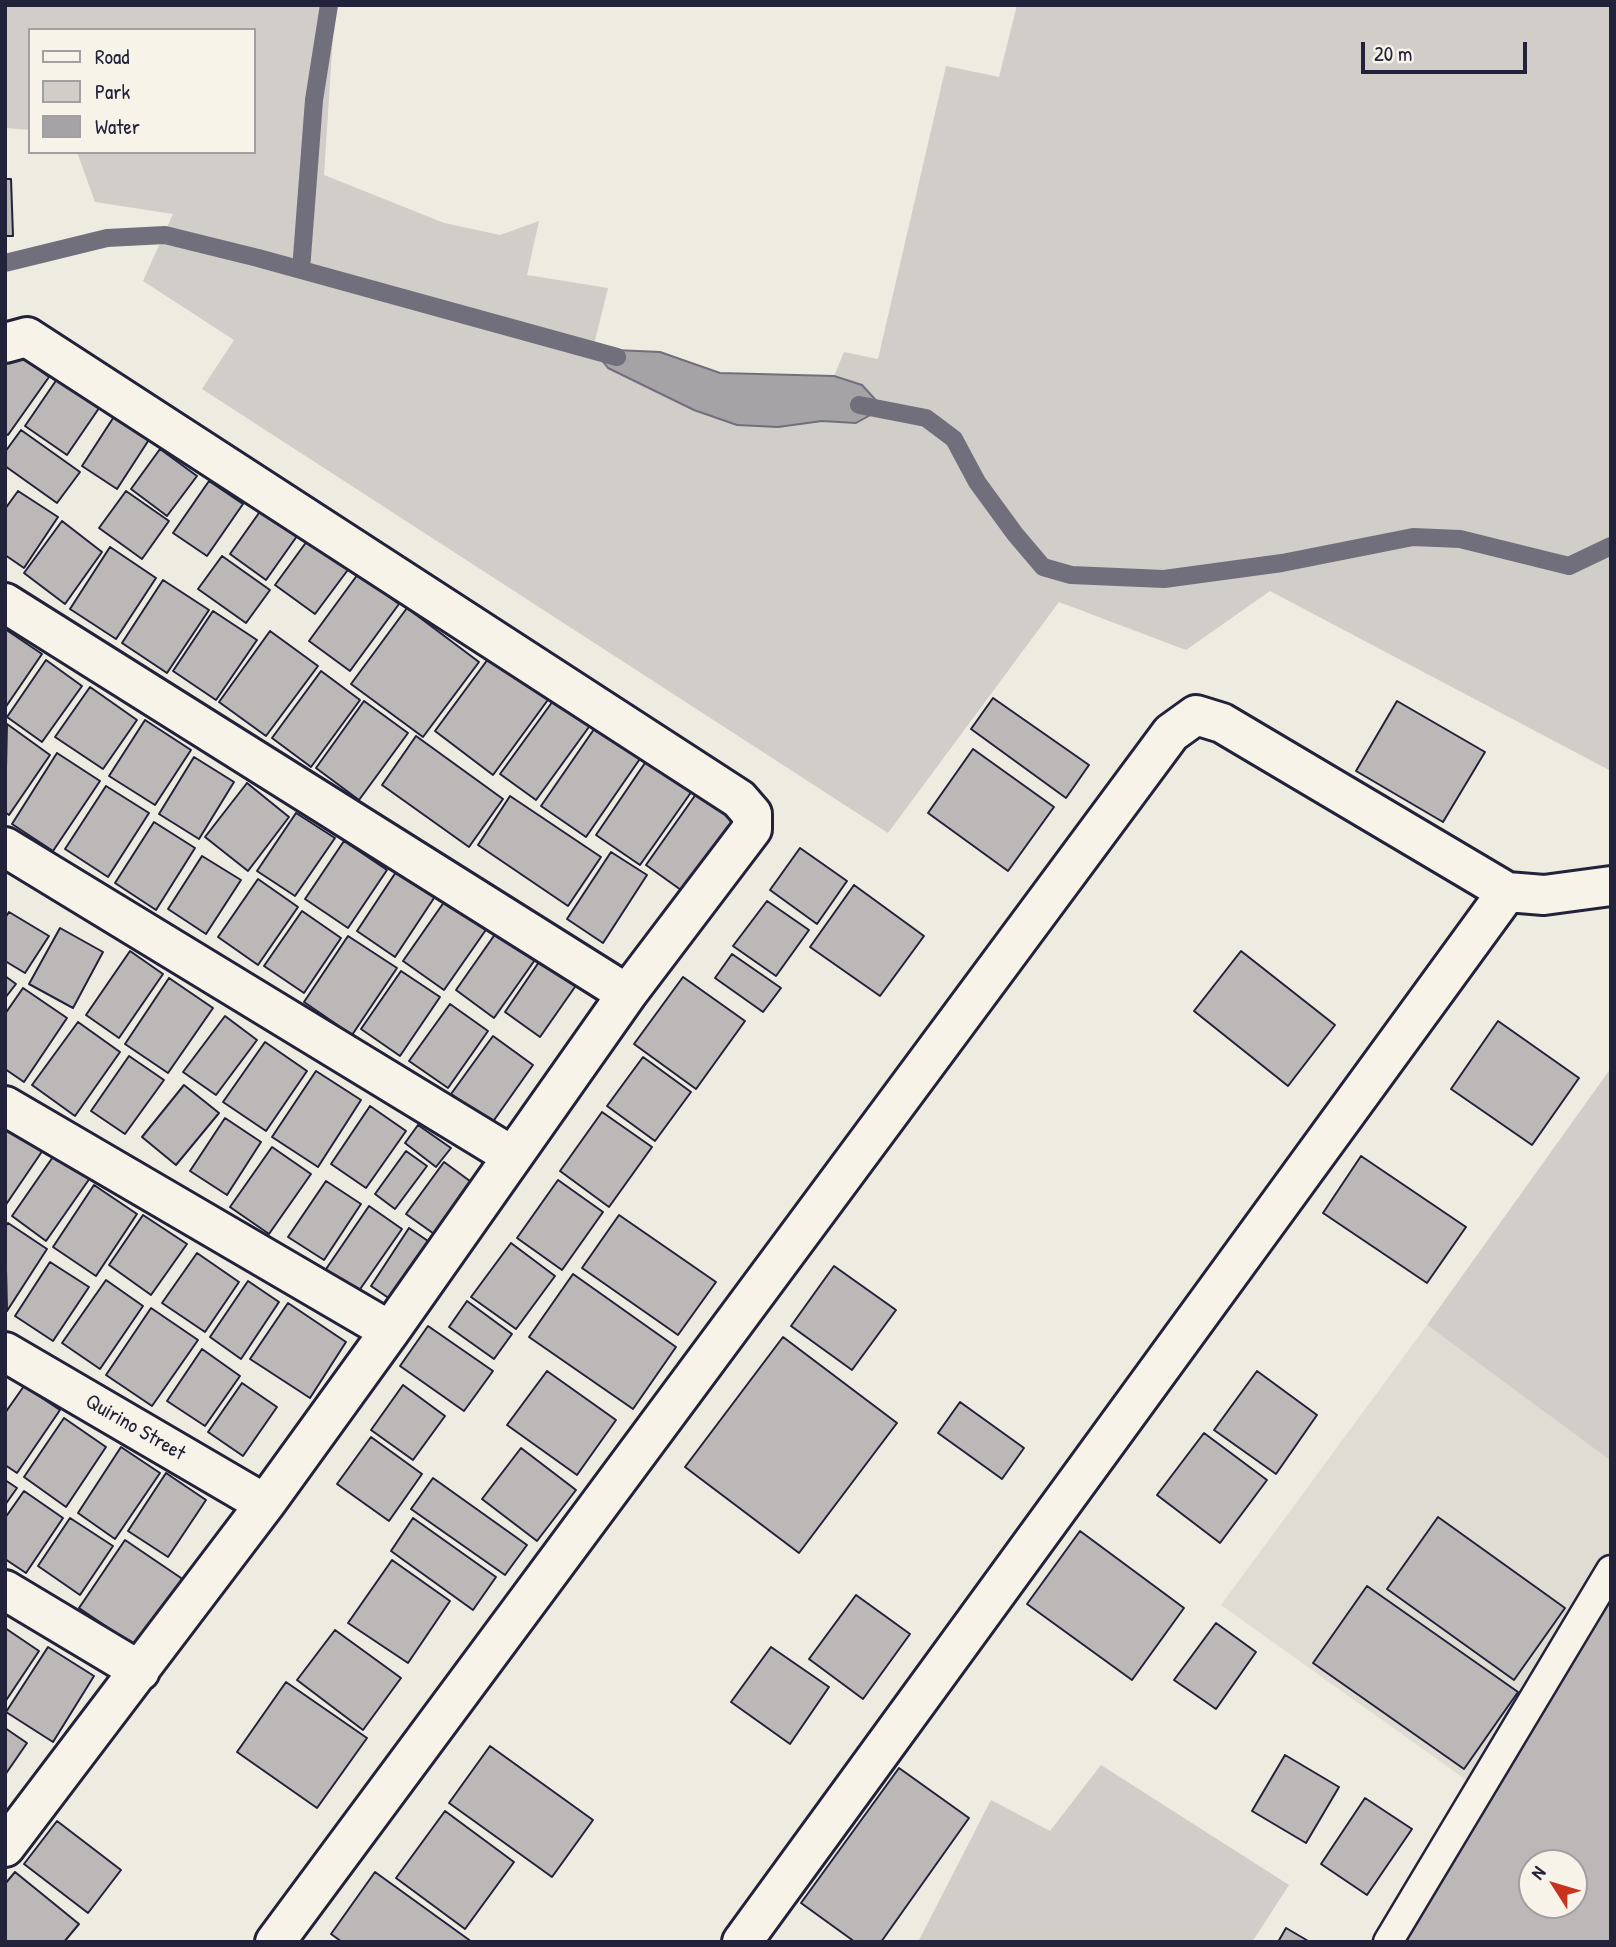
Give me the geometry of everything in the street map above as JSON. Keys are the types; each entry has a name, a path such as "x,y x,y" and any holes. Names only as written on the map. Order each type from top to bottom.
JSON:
{"street":[{"path":"5,343 27,337 739,799 752,814 752,828 627,994 265,1504 7,1842"},
{"path":"5,603 627,994"},
{"path":"275,1942 1171,733 1196,715 1222,723 1507,892 1544,895 1611,886"},
{"path":"5,847 512,1156"},
{"path":"742,1942 1507,892"},
{"path":"5,1106 390,1331"},
{"name":"Quirino Street","path":"5,1352 265,1504"},
{"path":"5,1590 140,1671"}],"lane":[{"path":"1388,1942 1611,1570"}],"shaded area":[{"path":"1427,1325 1611,1461 1611,1942 1373,1942 1469,1782 1221,1605"}],"green space":[{"path":"5,5 335,5 324,175 444,223 500,235 539,221 527,275 608,288 593,349 608,368 694,410 778,427 822,421 856,423 883,408 862,385 834,376 844,352 878,359 946,66 999,77 1017,5 1611,5 1611,771 1270,591 1186,650 1059,602 888,833 202,389 234,340 143,281 173,214 95,202 78,154 256,154 256,28 28,28 28,130 5,128"},
{"path":"1611,1068 1611,1461 1427,1325"},
{"path":"1101,1765 1289,1885 1252,1942 918,1942 991,1800 1050,1831"}],"water":[{"path":"593,349 660,352 720,373 834,376 862,385 883,408 856,423 822,421 778,427 737,425 694,410 608,368"}],"building":[{"path":"5,179 11,179 13,236 5,236"},
{"path":"11,349 49,377 8,435 5,433 5,357"},
{"path":"66,366 108,395 67,455 25,426"},
{"path":"117,412 152,435 117,489 82,466"},
{"path":"21,430 80,472 57,503 5,466 5,452"},
{"path":"160,449 197,476 167,516 131,489"},
{"path":"209,481 243,504 207,556 173,533"},
{"path":"18,491 58,517 24,568 5,555 5,509"},
{"path":"126,491 169,521 142,559 99,528"},
{"path":"266,503 302,529 266,580 230,554"},
{"path":"62,521 102,552 65,604 24,573"},
{"path":"310,537 350,567 315,614 275,585"},
{"path":"110,547 156,578 116,639 70,609"},
{"path":"222,556 270,590 246,623 198,589"},
{"path":"358,574 399,604 350,671 309,641"},
{"path":"163,580 209,610 167,673 122,643"},
{"path":"407,608 479,662 423,737 351,684"},
{"path":"213,611 257,640 216,700 173,671"},
{"path":"5,629 42,654 5,708"},
{"path":"270,631 318,666 266,736 219,702"},
{"path":"491,655 550,697 493,775 435,731"},
{"path":"46,660 82,686 42,742 7,717"},
{"path":"321,671 360,700 311,767 272,738"},
{"path":"90,687 137,720 103,769 55,737"},
{"path":"558,694 594,720 536,800 500,774"},
{"path":"993,698 1089,765 1066,798 971,729"},
{"path":"364,701 408,733 359,800 316,768"},
{"path":"1397,701 1485,752 1443,822 1356,771"},
{"path":"145,720 191,750 155,805 109,776"},
{"path":"599,722 644,753 586,837 541,806"},
{"path":"7,724 50,755 9,815 5,812"},
{"path":"416,736 503,799 469,847 382,785"},
{"path":"973,749 1054,807 1008,871 928,813"},
{"path":"57,753 100,781 53,851 12,824"},
{"path":"194,757 234,782 199,839 159,814"},
{"path":"647,760 692,791 640,865 596,835"},
{"path":"247,783 289,817 248,871 205,837"},
{"path":"106,786 149,813 108,877 65,849"},
{"path":"701,787 743,817 688,895 646,865"},
{"path":"510,796 601,857 568,906 478,845"},
{"path":"296,813 335,838 295,896 257,871"},
{"path":"154,822 195,848 156,910 115,883"},
{"path":"344,841 387,870 348,928 305,899"},
{"path":"800,848 847,881 817,924 770,890"},
{"path":"611,852 647,875 603,943 567,919"},
{"path":"202,856 241,880 206,934 168,909"},
{"path":"398,869 436,895 395,957 357,931"},
{"path":"258,879 298,907 258,965 218,937"},
{"path":"854,885 924,936 880,996 810,947"},
{"path":"449,895 490,924 444,990 403,961"},
{"path":"767,901 809,930 776,976 733,946"},
{"path":"302,911 341,938 304,993 264,966"},
{"path":"9,912 49,936 25,973 5,961 5,918"},
{"path":"60,928 103,952 73,1008 29,984"},
{"path":"498,930 537,957 494,1018 456,990"},
{"path":"348,936 397,968 352,1035 304,1002"},
{"path":"130,951 163,974 119,1038 86,1015"},
{"path":"1241,951 1335,1025 1288,1086 1194,1011"},
{"path":"732,954 781,988 763,1012 715,978"},
{"path":"541,959 577,984 540,1037 505,1012"},
{"path":"401,971 440,997 400,1056 361,1029"},
{"path":"5,976 16,984 5,998"},
{"path":"683,977 745,1021 696,1089 634,1044"},
{"path":"169,978 213,1008 168,1073 125,1044"},
{"path":"23,988 67,1018 24,1082 5,1069 5,1014"},
{"path":"450,1004 488,1031 448,1088 409,1061"},
{"path":"225,1016 257,1040 216,1095 183,1072"},
{"path":"1498,1021 1579,1078 1532,1145 1451,1089"},
{"path":"78,1022 120,1052 75,1116 32,1085"},
{"path":"493,1036 533,1065 492,1123 451,1094"},
{"path":"265,1042 307,1071 266,1131 223,1102"},
{"path":"129,1056 164,1080 125,1134 91,1111"},
{"path":"643,1057 691,1092 655,1141 607,1106"},
{"path":"316,1071 361,1100 318,1167 272,1137"},
{"path":"184,1085 219,1113 176,1165 142,1137"},
{"path":"370,1106 406,1131 366,1188 331,1164"},
{"path":"602,1112 652,1147 609,1207 560,1171"},
{"path":"225,1118 261,1142 227,1195 190,1171"},
{"path":"5,1124 43,1150 5,1206"},
{"path":"418,1125 451,1148 436,1167 405,1143"},
{"path":"272,1147 311,1174 269,1234 230,1207"},
{"path":"406,1151 427,1166 395,1209 375,1194"},
{"path":"55,1154 90,1178 46,1241 12,1216"},
{"path":"1361,1156 1466,1227 1427,1283 1323,1213"},
{"path":"444,1162 474,1184 437,1236 406,1214"},
{"path":"558,1180 603,1212 562,1270 517,1238"},
{"path":"326,1181 361,1204 324,1260 288,1237"},
{"path":"94,1185 137,1214 96,1276 53,1247"},
{"path":"369,1206 402,1229 356,1295 324,1272"},
{"path":"143,1215 187,1244 151,1295 109,1265"},
{"path":"619,1215 716,1282 678,1335 582,1268"},
{"path":"8,1223 47,1249 7,1311 5,1227"},
{"path":"409,1228 428,1241 390,1299 371,1286"},
{"path":"511,1243 555,1276 516,1329 471,1297"},
{"path":"197,1253 239,1282 205,1332 162,1303"},
{"path":"50,1262 89,1287 53,1341 15,1316"},
{"path":"834,1266 896,1310 852,1370 791,1326"},
{"path":"573,1274 676,1347 633,1409 529,1337"},
{"path":"106,1280 143,1306 100,1369 62,1343"},
{"path":"248,1281 279,1302 241,1359 210,1337"},
{"path":"467,1301 512,1334 494,1359 449,1327"},
{"path":"288,1303 346,1342 310,1398 250,1359"},
{"path":"151,1308 198,1340 152,1406 106,1375"},
{"path":"428,1326 493,1371 464,1411 400,1366"},
{"path":"783,1337 897,1423 799,1553 685,1467"},
{"path":"202,1349 240,1376 205,1426 167,1401"},
{"path":"547,1371 616,1420 577,1475 507,1425"},
{"path":"1257,1371 1317,1415 1276,1474 1214,1430"},
{"path":"242,1383 277,1407 243,1456 208,1432"},
{"path":"403,1385 445,1416 413,1460 371,1430"},
{"path":"24,1386 60,1410 17,1473 5,1465 5,1413"},
{"path":"960,1402 1024,1448 1002,1479 938,1433"},
{"path":"64,1418 106,1447 66,1507 24,1477"},
{"path":"1204,1433 1267,1480 1220,1543 1157,1495"},
{"path":"371,1437 422,1474 389,1521 337,1484"},
{"path":"121,1447 160,1473 115,1539 78,1513"},
{"path":"521,1448 576,1490 537,1541 482,1499"},
{"path":"166,1473 206,1500 168,1557 128,1531"},
{"path":"433,1478 527,1545 505,1575 411,1509"},
{"path":"5,1480 17,1488 5,1505"},
{"path":"24,1491 63,1518 26,1573 5,1559 5,1518"},
{"path":"1438,1517 1565,1608 1514,1680 1387,1589"},
{"path":"70,1518 113,1546 80,1595 38,1566"},
{"path":"413,1518 496,1577 473,1610 391,1551"},
{"path":"1080,1531 1184,1608 1132,1680 1027,1604"},
{"path":"125,1540 184,1580 138,1648 79,1608"},
{"path":"392,1560 450,1601 408,1663 348,1623"},
{"path":"1367,1586 1518,1692 1464,1769 1313,1663"},
{"path":"856,1595 910,1634 863,1699 809,1659"},
{"path":"1611,1597 1611,1942 1404,1942"},
{"path":"1216,1623 1256,1652 1216,1709 1174,1680"},
{"path":"5,1628 39,1651 5,1702"},
{"path":"335,1630 401,1678 363,1730 297,1680"},
{"path":"48,1647 94,1676 53,1742 6,1712"},
{"path":"771,1647 829,1687 790,1744 731,1702"},
{"path":"286,1682 367,1738 317,1808 237,1752"},
{"path":"5,1728 27,1743 5,1775"},
{"path":"490,1746 593,1820 552,1877 449,1803"},
{"path":"1285,1755 1339,1787 1306,1843 1252,1811"},
{"path":"899,1768 969,1818 881,1942 855,1942 801,1903"},
{"path":"1365,1798 1412,1829 1367,1895 1321,1864"},
{"path":"445,1811 514,1862 465,1929 396,1878"},
{"path":"57,1821 121,1870 88,1913 24,1864"},
{"path":"15,1872 79,1924 64,1942 5,1942 5,1884"},
{"path":"375,1872 472,1942 342,1942 331,1934"},
{"path":"1286,1928 1310,1942 1278,1942"}],"waterway":[{"path":"301,270 314,100 329,5"},
{"path":"5,263 107,238 165,235 617,357"},
{"path":"859,405 926,418 954,439 977,482 1043,567 1071,575 1164,579 1282,563 1413,537 1460,539 1569,566 1611,546"}]}
